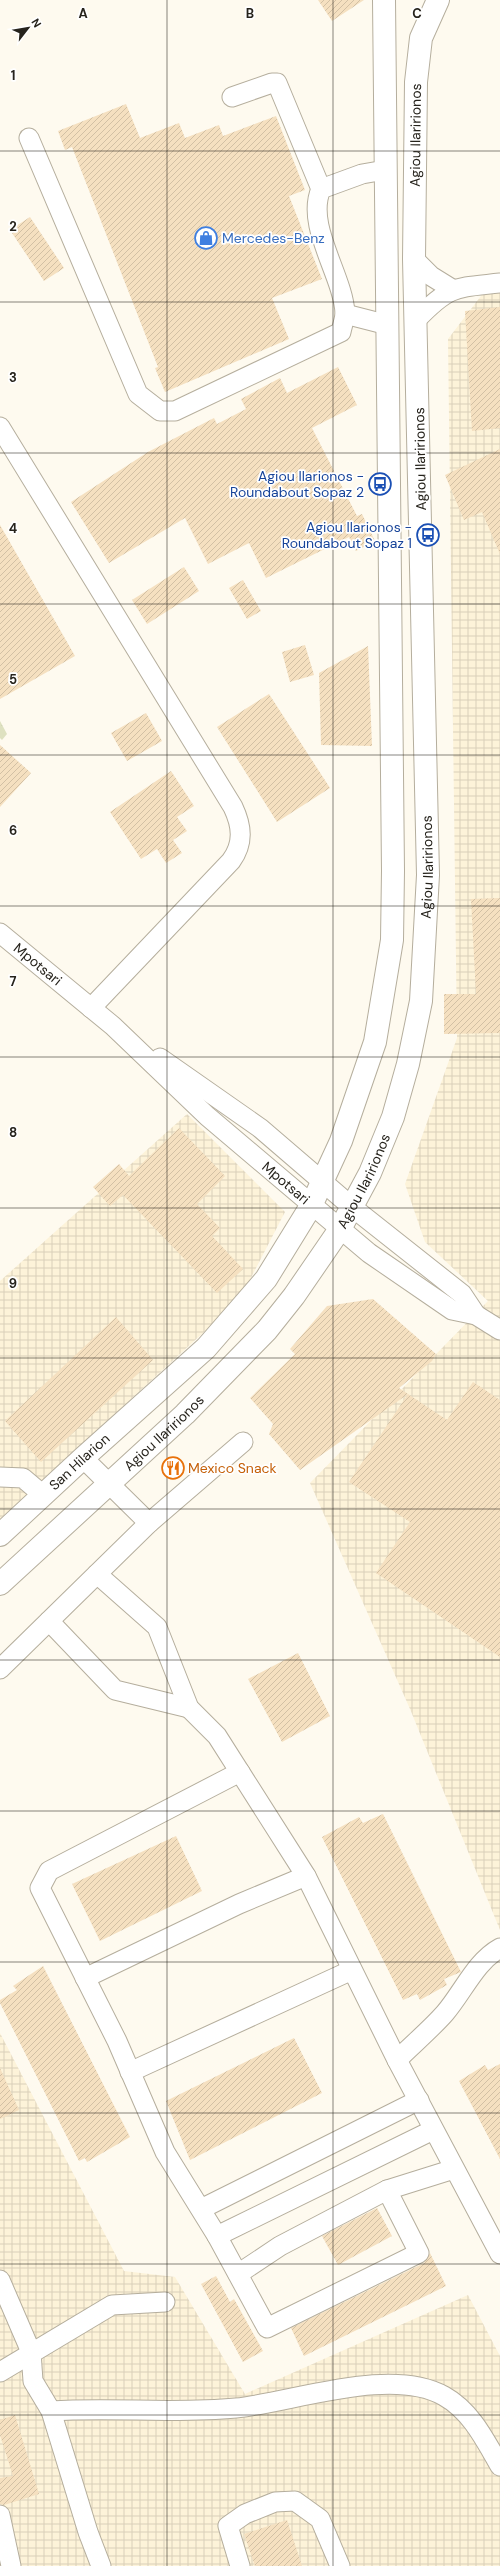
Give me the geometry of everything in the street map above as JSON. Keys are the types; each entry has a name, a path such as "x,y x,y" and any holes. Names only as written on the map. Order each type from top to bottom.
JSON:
{"main road":[{"name":"Agiou Ilaririonos","path":"161,1390 206,1348 266,1279 312,1206 341,1141 375,1042 392,940 393,863 384,0"},
{"name":"Agiou Ilaririonos","path":"0,1584 185,1414 267,1330 294,1296 340,1229 372,1168 393,1117 408,1064 422,994 428,875 417,319 414,259 414,189 418,50 425,27 438,0"},
{"name":"San Hilarion","path":"0,1535 83,1458 161,1390"}],"street":[{"path":"232,97 272,83 277,83 321,189"},
{"path":"29,138 138,394 160,411 175,411 341,332 345,314 318,220 317,198 321,189 362,174 385,170"},
{"path":"414,259 431,276 452,289"},
{"path":"417,319 434,301 452,289 500,283"},
{"path":"345,314 388,325"},
{"path":"0,427 233,807 240,828 240,846 231,861 91,1008"},
{"name":"Mpotsari","path":"0,933 112,1026 207,1116 369,1253 452,1310 476,1315 500,1330"},
{"name":"Mpotsari","path":"112,1026 260,1128 352,1207 462,1294 476,1315"},
{"path":"0,1669 149,1523 243,1442"},
{"path":"83,1458 149,1523"},
{"path":"0,1476 23,1478 43,1496"},
{"path":"97,1574 157,1627 189,1708 217,1736 306,1876 397,2060 500,2254"},
{"path":"49,1622 115,1690 189,1708"},
{"path":"240,1772 49,1871 40,1888 130,2072 165,2152 217,2236 267,2328 420,2254 387,2190"},
{"path":"85,1978 239,1904 306,1876"},
{"path":"397,2060 446,2013 476,1971 493,1952 500,1948"},
{"path":"130,2072 352,1970"},
{"path":"201,2209 419,2100"},
{"path":"217,2236 433,2130"},
{"path":"238,2274 280,2246 387,2190 454,2168"},
{"path":"0,2280 31,2352 33,2381 52,2411 88,2532 101,2566"},
{"path":"0,2372 31,2352 112,2305 165,2302"},
{"path":"52,2411 96,2408 191,2410 237,2408 387,2383 430,2391 444,2396 464,2410 500,2466"},
{"path":"240,2566 228,2526 245,2514 275,2502 295,2501 320,2519 340,2566"},
{"path":"0,2515 11,2566"}],"shaded area":[{"path":"500,290 500,1930 410,1709 310,1483 488,1301 425,1242 405,1184 457,1038 448,339 484,292"},
{"path":"187,1114 285,1212 240,1299 0,1519 0,1281"},
{"path":"0,2033 124,2271 175,2277 245,2394 468,2295 500,2356 500,2566 0,2566"}],"green space":[{"path":"0,721 7,734 2,740 0,738"}],"building":[{"path":"318,0 364,0 332,21"},
{"name":"Mercedes-Benz","path":"126,104 140,138 179,123 185,138 219,125 223,136 276,116 305,190 289,196 322,279 272,298 289,339 165,392 155,368 158,367 72,147 65,150 58,131"},
{"path":"30,217 64,268 44,281 10,230"},
{"path":"500,307 500,428 472,431 465,311"},
{"path":"338,367 357,405 312,428 357,516 362,514 375,541 356,551 349,537 266,578 249,543 208,564 185,518 109,563 71,502 148,452 214,418 217,424 246,409 241,399 280,378 287,393"},
{"path":"500,449 500,554 482,512 464,520 445,475"},
{"path":"0,525 75,656 0,699"},
{"path":"184,567 199,591 147,624 132,600"},
{"path":"243,580 261,611 247,619 229,588"},
{"path":"305,645 314,675 290,682 282,652"},
{"path":"368,646 372,746 321,745 319,673"},
{"path":"269,694 330,788 277,822 217,727"},
{"path":"146,713 162,741 127,761 111,733"},
{"path":"0,745 31,773 0,807"},
{"path":"171,771 194,806 177,817 187,831 173,840 182,853 166,863 157,849 141,859 110,812"},
{"path":"500,898 500,1033 444,1034 444,994 476,994 471,899"},
{"path":"179,1128 225,1176 197,1204 220,1228 212,1236 243,1269 217,1293 123,1195 110,1206 93,1187 119,1164 129,1176"},
{"path":"373,1299 436,1354 432,1361 399,1388 408,1394 300,1470 269,1434 273,1424 250,1398 295,1354 290,1349 327,1306"},
{"path":"116,1317 153,1360 41,1462 5,1421"},
{"path":"473,1382 500,1400 500,1657 376,1573 410,1522 349,1482 408,1394 447,1420"},
{"path":"298,1653 330,1716 282,1742 248,1679"},
{"path":"383,1814 461,1972 444,1979 447,1985 420,2000 417,1994 403,2000 322,1837 359,1817 363,1823"},
{"path":"176,1836 202,1891 100,1941 72,1884"},
{"path":"43,1966 130,2137 87,2162 85,2158 79,2161 0,2003 0,2000 17,1990 13,1986"},
{"path":"294,2038 322,2093 190,2160 166,2101"},
{"path":"500,2064 500,2159 459,2081 485,2065 488,2070"},
{"path":"0,2068 19,2110 0,2119"},
{"path":"377,2208 392,2236 338,2265 322,2236"},
{"path":"430,2253 446,2286 304,2356 291,2328 424,2263"},
{"path":"216,2276 230,2302 234,2299 263,2351 243,2362 201,2284"},
{"path":"15,2415 39,2494 4,2505 0,2504 0,2478 13,2476 0,2435 0,2420"},
{"path":"287,2520 302,2566 255,2566 244,2534"}],"place":[{"name":"Mercedes-Benz","path":"206,238"},
{"name":"Agiou Ilarionos - Roundabout Sopaz 2","path":"380,484"},
{"name":"Agiou Ilarionos - Roundabout Sopaz 1","path":"428,535"},
{"name":"Mexico Snack","path":"173,1468"}]}
